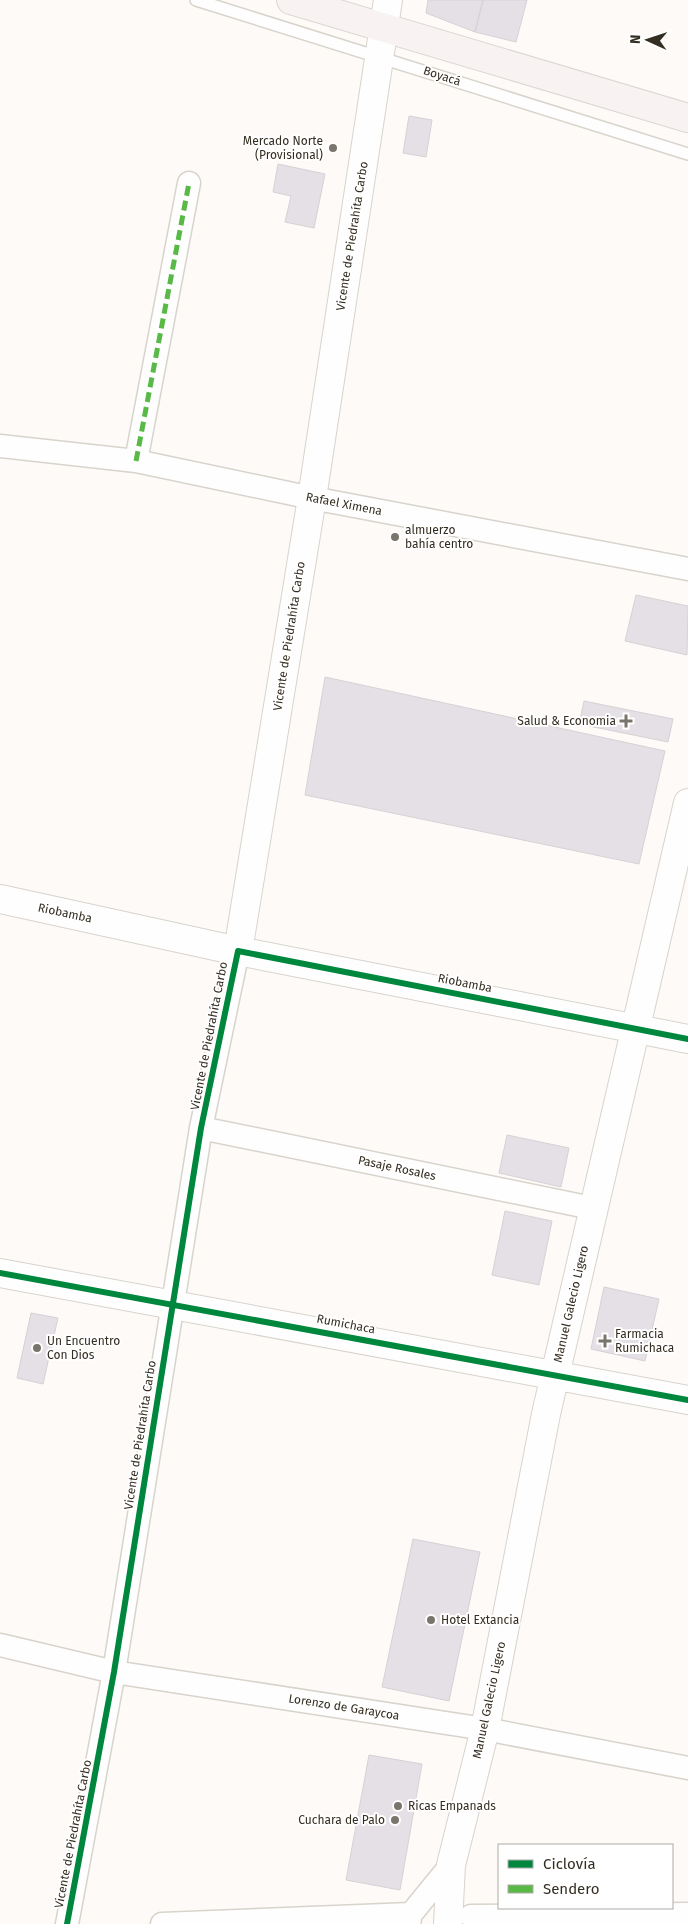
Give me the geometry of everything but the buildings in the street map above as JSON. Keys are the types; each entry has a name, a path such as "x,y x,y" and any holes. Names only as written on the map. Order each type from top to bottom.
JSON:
{"main road":[{"path":"291,0 386,13 688,118"},
{"name":"Vicente de Piedrahíta Carbo","path":"238,951 312,498 386,13"},
{"name":"Manuel Galecio Ligero","path":"459,1920 451,1865 485,1729 555,1374 592,1208 688,803"},
{"name":"Riobamba","path":"0,899 238,951 688,1039"},
{"name":"Rumichaca","path":"0,1273 172,1303 688,1400"}],"street":[{"path":"136,461 189,183"},
{"name":"Rafael Ximena","path":"0,446 136,461 312,498 688,569"},
{"name":"Vicente de Piedrahíta Carbo","path":"67,1924 114,1672 201,1128 238,951"},
{"name":"Pasaje Rosales","path":"201,1128 592,1208"},
{"name":"Lorenzo de Garaycoa","path":"0,1645 114,1672 485,1729 688,1768"},
{"name":"Manuel Galecio Ligero","path":"410,1919 451,1865"},
{"path":"459,1920 688,1914"},
{"path":"162,1924 410,1919"}],"lane":[{"name":"Boyacá","path":"196,0 380,56 688,154"}],"marked path":[{"path":"136,461 189,183"}],"cycle path":[{"path":"67,1924 114,1672 201,1128 238,951 688,1039"},
{"path":"0,1273 688,1400"}],"place":[{"name":"Mercado Norte (Provisional)","path":"333,148"},
{"name":"almuerzo bahía centro","path":"395,537"},
{"name":"Salud & Economia","path":"626,721"},
{"name":"Farmacia Rumichaca","path":"605,1341"},
{"name":"Un Encuentro Con Dios","path":"37,1348"},
{"name":"Hotel Extancia","path":"431,1620"},
{"name":"Ricas Empanads","path":"398,1806"},
{"name":"Cuchara de Palo","path":"395,1820"}]}
